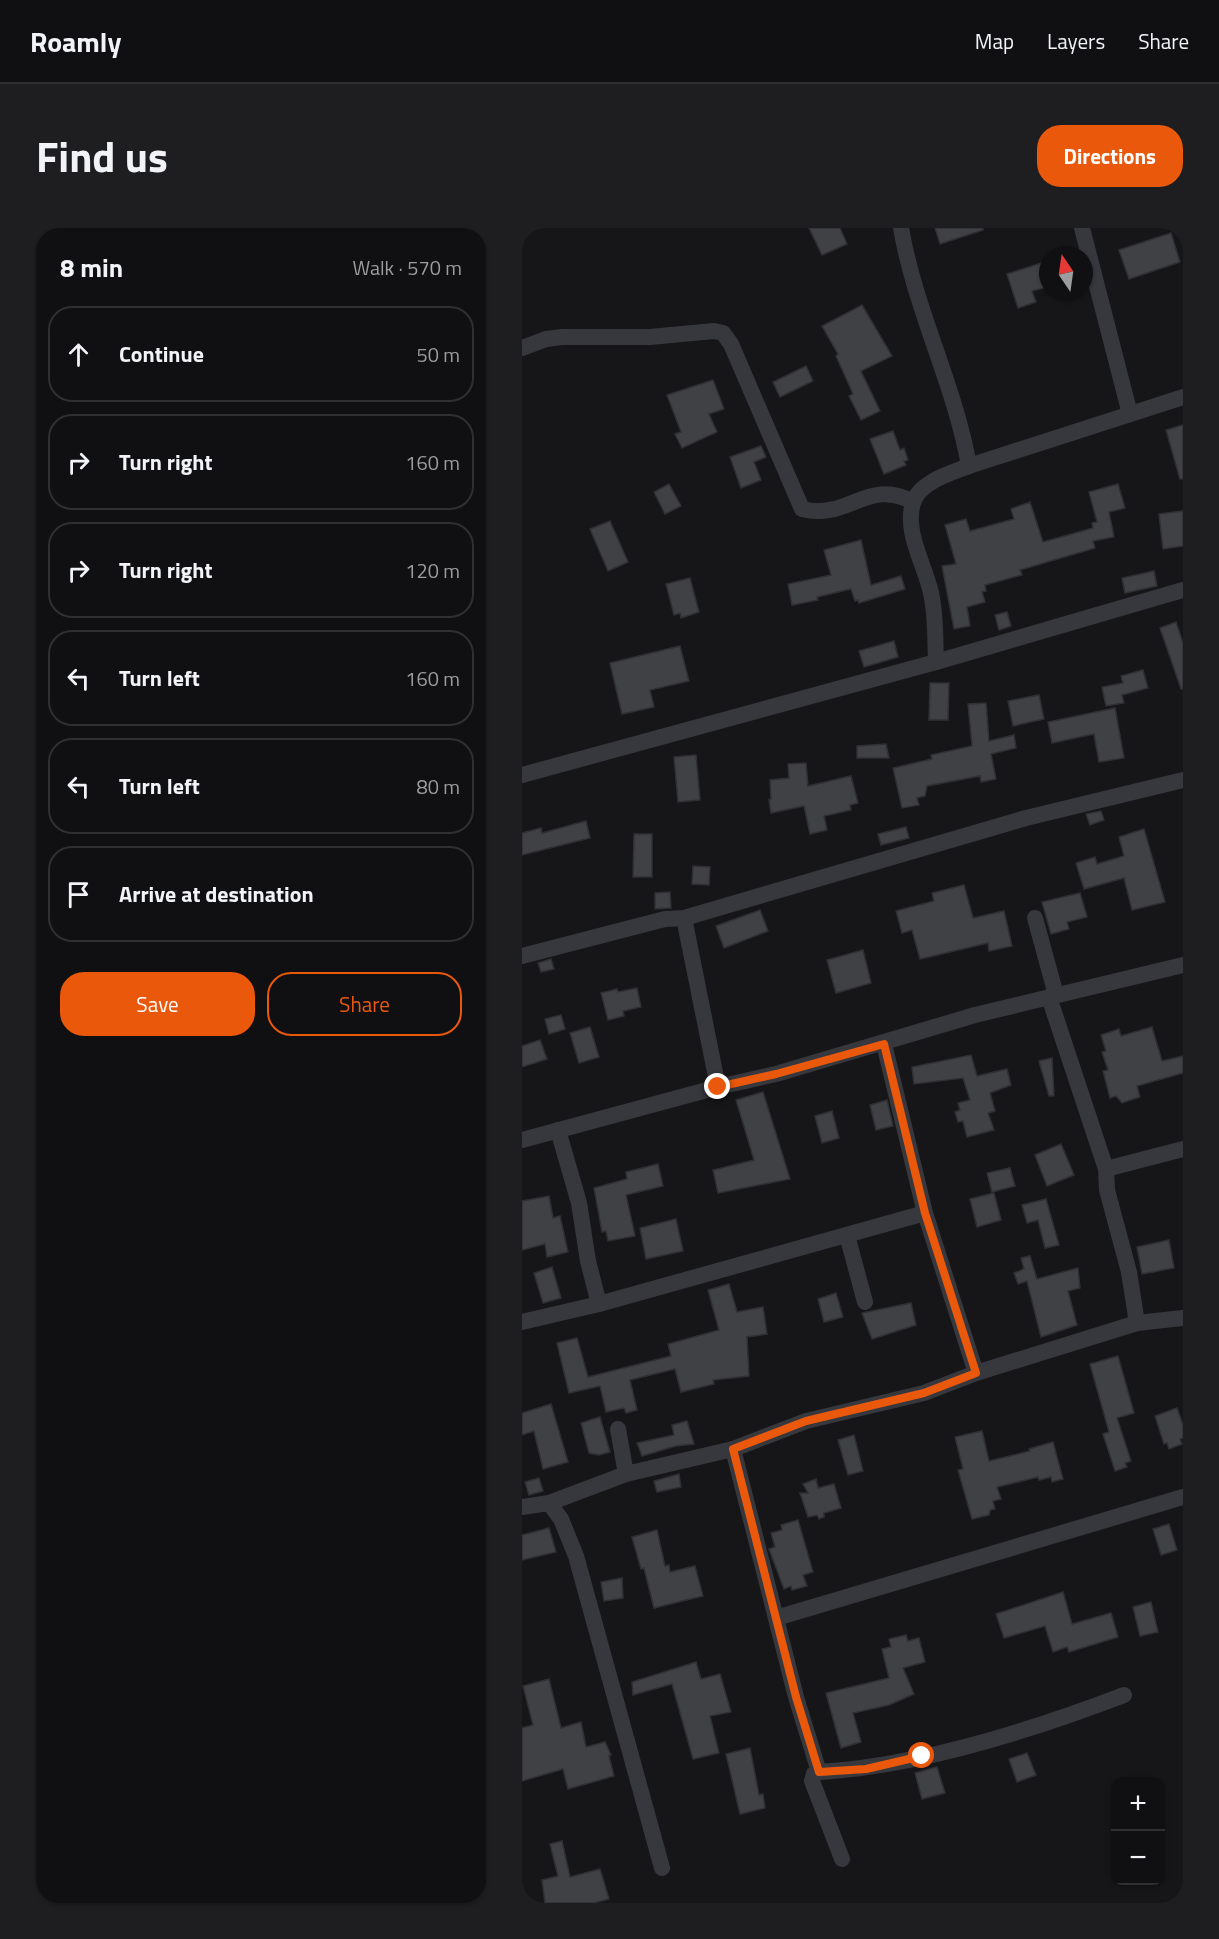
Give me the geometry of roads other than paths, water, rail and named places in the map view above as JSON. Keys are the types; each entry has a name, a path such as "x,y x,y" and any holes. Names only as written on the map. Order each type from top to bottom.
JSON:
{"street":[{"path":"901,228 906,261 964,436 969,466"},
{"path":"1082,228 1130,414"},
{"path":"522,348 546,339 562,337 651,337 714,331 723,333 731,344 802,509 816,513 834,511 884,492 902,496 913,502"},
{"path":"936,662 931,594 915,541 912,522 913,502 925,488 942,477 969,466 1183,397"},
{"path":"522,775 936,662 1183,590"},
{"path":"522,956 665,919 684,918 1026,819 1183,780"},
{"path":"684,918 718,1087"},
{"path":"1035,918 1053,996 1106,1169 1107,1190 1129,1272 1137,1323"},
{"path":"522,1140 718,1087 776,1074 884,1044 975,1015 1183,965"},
{"path":"884,1044 925,1213 976,1373"},
{"path":"558,1130 579,1203 588,1261 599,1304"},
{"path":"1106,1169 1183,1149"},
{"path":"522,1322 599,1304 925,1213"},
{"path":"848,1235 865,1302"},
{"path":"522,1507 549,1503 626,1474 733,1449 806,1421 924,1393 976,1373 1137,1323 1183,1318"},
{"path":"618,1429 626,1474"},
{"path":"733,1449 796,1697 819,1772"},
{"path":"776,1618 1183,1497"},
{"path":"549,1503 561,1519 576,1556 662,1868"},
{"path":"842,1859 812,1781 814,1774 866,1769 922,1756 1054,1721 1124,1695"}]}
